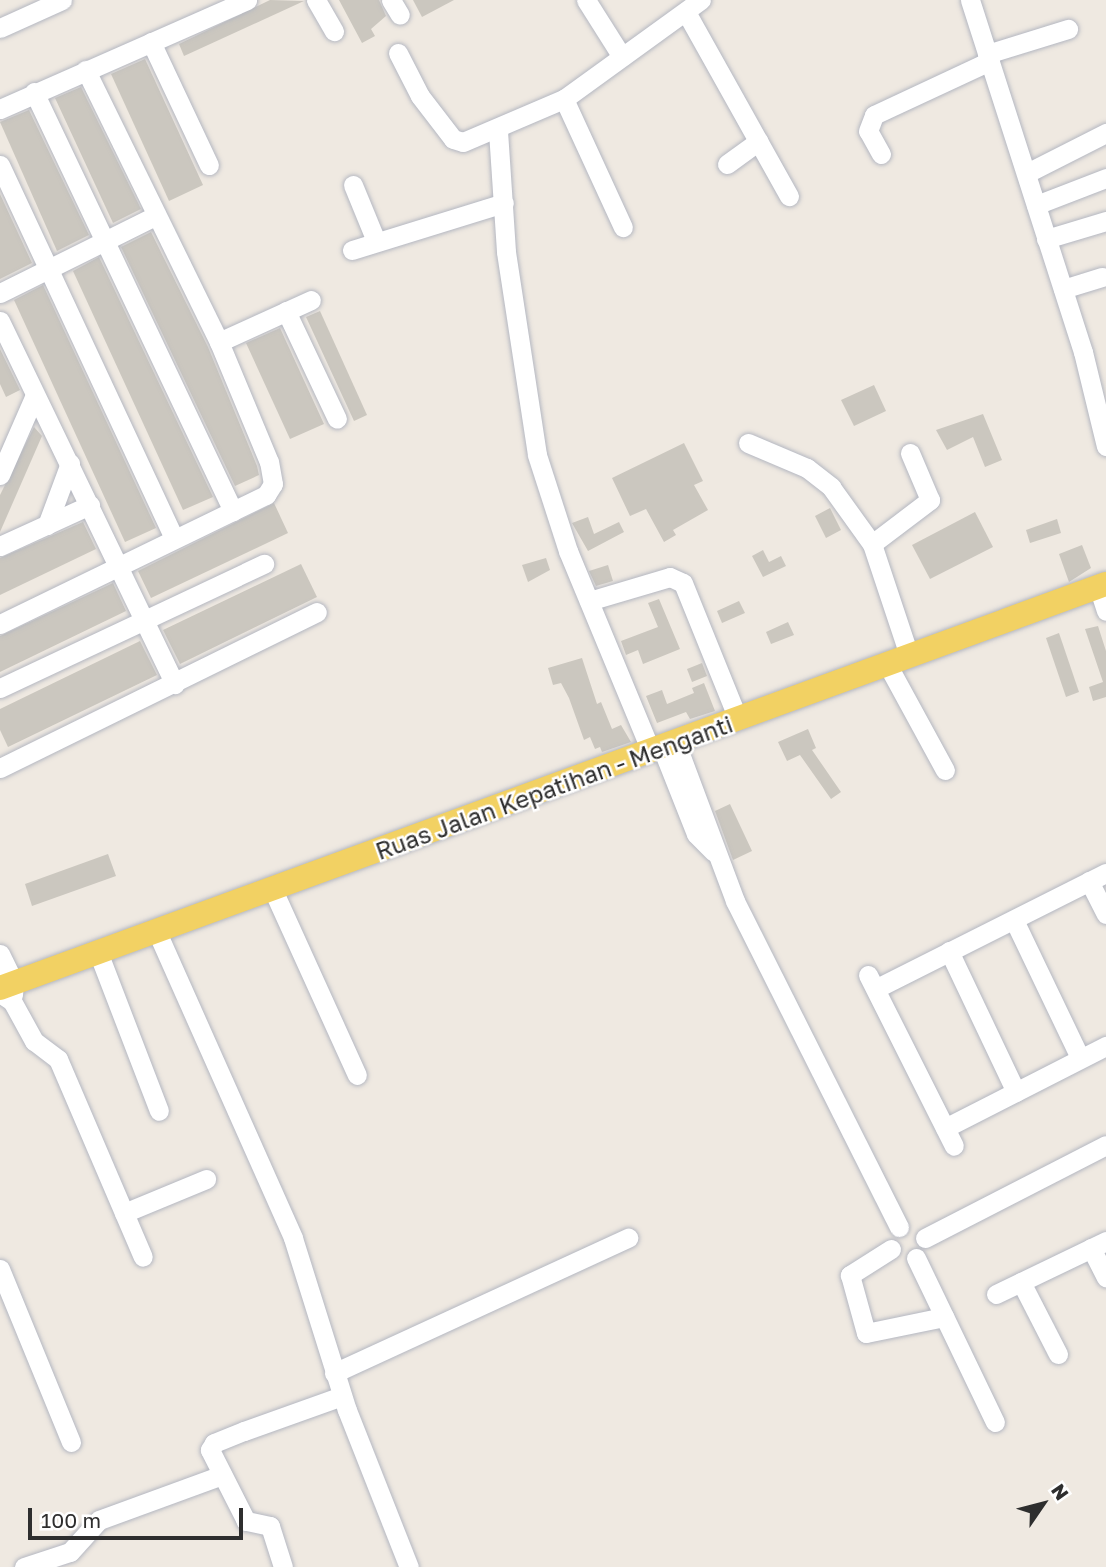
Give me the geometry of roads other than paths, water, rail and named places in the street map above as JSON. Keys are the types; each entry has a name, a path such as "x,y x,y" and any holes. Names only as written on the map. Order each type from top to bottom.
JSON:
{"main road":[{"name":"Ruas Jalan Kepatihan - Menganti","path":"6,991 98,952 663,748 1102,585"}],"street":[{"path":"0,6 4,26 62,0"},
{"path":"0,108 247,0"},
{"path":"316,0 334,31"},
{"path":"586,0 622,57"},
{"path":"970,0 1046,239 1099,381 1106,446"},
{"path":"398,53 420,96 453,139 463,142 498,131 564,99 693,6 789,197"},
{"path":"881,154 868,131 874,115 988,58 1068,29"},
{"path":"151,42 209,165"},
{"path":"0,624 266,495 273,480 219,342 155,216 86,70"},
{"path":"34,92 233,510"},
{"path":"564,99 623,227"},
{"path":"498,131 506,252 537,455 589,601 663,748 710,826 714,852 899,1227"},
{"path":"1027,173 1106,133"},
{"path":"727,164 759,141"},
{"path":"0,165 174,538"},
{"path":"1036,205 1106,178"},
{"path":"353,184 376,241"},
{"path":"352,250 504,203"},
{"path":"0,293 106,243 155,216"},
{"path":"1046,239 1106,221"},
{"path":"1063,289 1102,277"},
{"path":"219,342 311,300"},
{"path":"286,311 337,419"},
{"path":"0,321 175,684"},
{"path":"0,475 35,395"},
{"path":"748,443 785,457 822,477 872,544 897,659 945,770"},
{"path":"872,544 930,500 910,453"},
{"path":"47,525 70,463"},
{"path":"0,546 90,505"},
{"path":"0,688 144,618 264,564"},
{"path":"589,601 670,577 683,583 738,719"},
{"path":"1102,585 1106,611"},
{"path":"2,763 175,684 317,612"},
{"path":"954,1146 872,982 1014,920 1098,877 1106,915"},
{"path":"273,890 357,1075"},
{"path":"1014,920 1080,1058"},
{"path":"157,932 293,1238 342,1396 409,1567"},
{"path":"949,950 1016,1092"},
{"path":"98,952 159,1111"},
{"path":"0,954 6,991 34,1041 58,1059 143,1257"},
{"path":"945,1128 1105,1047"},
{"path":"925,1238 1106,1144"},
{"path":"124,1213 206,1179"},
{"path":"914,1226 925,1238 924,1250 916,1258 899,1258 891,1249 890,1238 899,1227 914,1226"},
{"path":"334,1373 628,1238"},
{"path":"996,1294 1099,1244 1106,1277"},
{"path":"891,1249 850,1275 866,1333 944,1317"},
{"path":"916,1258 995,1422"},
{"path":"0,1269 71,1442"},
{"path":"1021,1282 1058,1354"},
{"path":"283,1567 270,1526 246,1521 211,1454 215,1443 342,1396"},
{"path":"24,1567 70,1552 99,1520 222,1475"}]}
